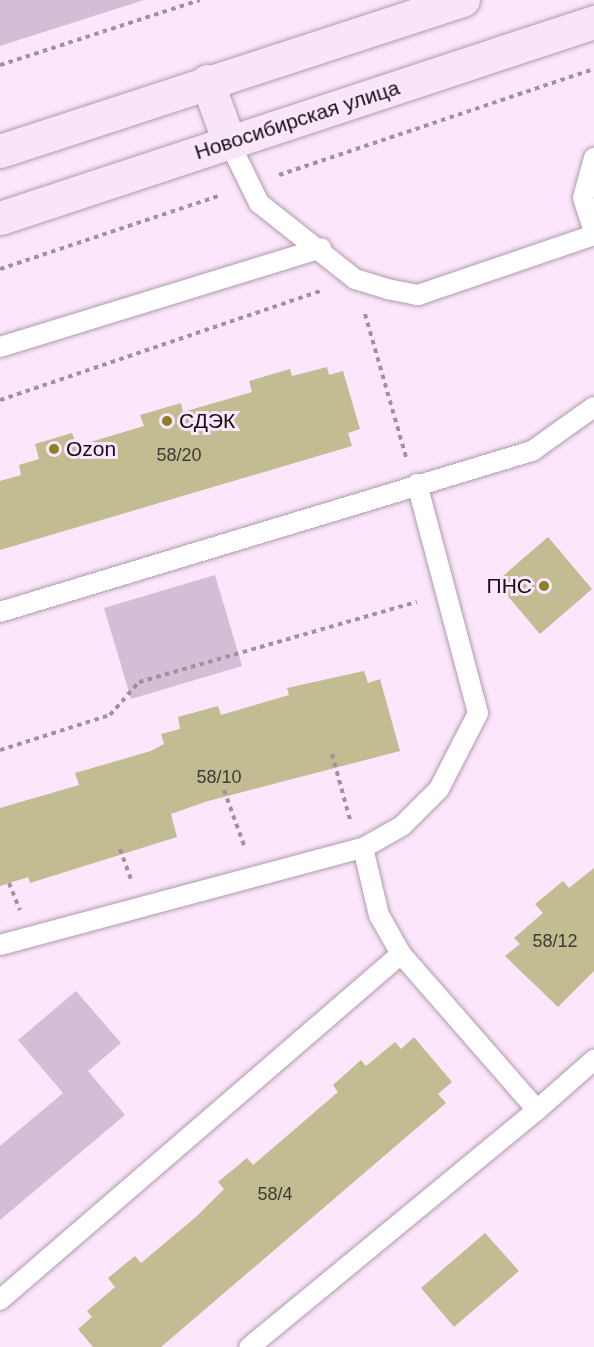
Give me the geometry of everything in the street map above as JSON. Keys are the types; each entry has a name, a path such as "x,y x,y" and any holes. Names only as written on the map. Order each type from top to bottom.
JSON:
{"main road":[{"path":"0,151 207,81 463,0"},
{"name":"Новосибирская улица","path":"0,218 594,22"},
{"path":"207,81 229,142"}],"lane":[{"path":"229,142 247,186 286,225 321,248 355,279 418,295 594,234 583,198 594,158"},
{"path":"0,346 321,248"},
{"path":"0,612 415,484 532,451 594,407"},
{"path":"0,945 361,848 402,826 439,789 478,713 415,484"},
{"path":"361,848 379,915 401,954 537,1110"},
{"path":"0,1300 401,954"},
{"path":"249,1347 537,1110 594,1060"}],"path":[{"path":"0,64 200,0"},
{"path":"0,269 594,69"},
{"path":"0,400 355,279 415,484"},
{"path":"0,750 110,715 139,682 446,594"},
{"path":"332,754 361,848"},
{"path":"224,790 254,876"}],"shaded area":[{"path":"0,0 144,0 0,46"},
{"path":"215,575 242,666 131,699 104,608"},
{"path":"76,991 121,1043 88,1071 125,1115 0,1220 0,1146 63,1093 18,1040"}],"building":[{"path":"327,367 329,375 343,371 360,429 348,433 352,446 0,550 0,481 21,475 19,465 39,459 35,444 72,433 77,446 144,426 140,415 181,403 183,412 252,392 249,381 290,369 292,376"},
{"name":"ПНС","path":"548,537 592,589 540,634 496,582"},
{"path":"364,671 368,683 380,679 400,751 208,801 171,814 177,837 30,883 28,877 0,886 0,808 79,785 75,773 151,751 164,744 161,734 180,729 178,717 218,706 221,715 289,695 287,688"},
{"path":"594,868 594,971 558,1007 505,956 520,944 514,938 543,913 535,904 563,881 569,888"},
{"path":"414,1037 452,1082 438,1094 446,1103 161,1347 93,1347 78,1329 92,1317 87,1311 115,1287 108,1278 135,1256 141,1263 197,1216 224,1189 218,1182 247,1158 253,1165 338,1092 333,1085 361,1060 366,1066 395,1042 401,1049"},
{"path":"485,1233 519,1271 454,1327 421,1288"}],"place":[{"name":"СДЭК","path":"167,421"},
{"name":"Ozon","path":"54,449"},
{"name":"ПНС","path":"544,586"}]}
